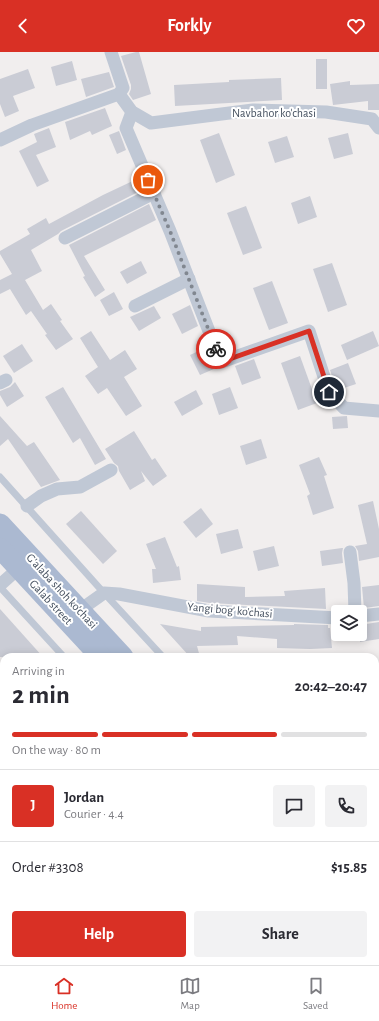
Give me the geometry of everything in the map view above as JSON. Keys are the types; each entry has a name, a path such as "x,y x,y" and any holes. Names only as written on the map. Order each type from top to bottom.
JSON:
{"main road":[{"name":"G'alaba shoh ko'chasi","path":"0,524 119,653"},
{"name":"Galab street","path":"0,548 97,653"}],"street":[{"path":"0,140 32,125 119,94 123,88 111,52"},
{"name":"Navbahor ko'chasi","path":"119,94 132,112 151,123 252,110 326,112 375,124"},
{"path":"132,112 126,128 189,279 221,362 309,331 329,392 344,408 379,411"},
{"path":"65,238 154,193"},
{"path":"135,306 189,279"},
{"path":"27,506 41,496 57,490 80,487 111,470"},
{"path":"350,552 354,582 355,605"},
{"path":"0,586 19,568"},
{"path":"80,610 104,593"},
{"name":"Yangi bog' ko'chasi","path":"104,593 119,594 209,611 331,618"},
{"path":"367,615 379,614"}],"lane":[{"path":"0,476 159,653"},
{"path":"0,586 60,653"}],"building":[{"path":"139,52 151,94 133,100 129,94 131,85 121,56"},
{"path":"316,59 327,59 327,89 316,89"},
{"path":"72,61 77,80 56,86 51,67"},
{"path":"28,69 35,88 13,96 19,111 5,117 0,104 0,79"},
{"path":"109,72 114,87 86,97 81,79"},
{"path":"281,78 282,100 175,106 174,85 229,82 229,80"},
{"path":"350,81 350,85 379,84 379,110 368,110 368,101 333,105 330,84"},
{"path":"105,108 112,126 92,135 90,131 70,140 65,122"},
{"path":"49,128 56,147 36,155 49,181 37,187 19,151 37,142 34,134"},
{"path":"119,131 126,150 117,154 109,135"},
{"path":"219,133 235,175 216,183 200,140"},
{"path":"348,133 353,154 334,159 328,138"},
{"path":"287,136 294,157 275,163 268,142"},
{"path":"139,178 144,189 61,231 31,250 42,271 25,280 43,310 51,304 62,320 60,321 73,339 56,350 31,311 26,315 10,289 0,294 0,280 12,274 0,254 0,251 30,234 27,229 46,218 49,224 103,195"},
{"path":"310,196 317,217 298,224 291,203"},
{"path":"149,204 156,220 84,256 105,290 95,297 83,277 85,276 69,245"},
{"path":"246,206 262,248 243,255 227,213"},
{"path":"141,261 147,273 127,284 120,272"},
{"path":"332,263 347,305 328,312 313,269"},
{"path":"272,281 288,323 269,330 253,288"},
{"path":"114,292 123,309 109,316 100,300"},
{"path":"190,305 198,326 182,334 172,314"},
{"path":"154,306 161,318 139,331 130,317"},
{"path":"91,331 110,360 125,350 137,369 124,377 142,406 126,416 107,388 98,394 85,376 98,367 80,338"},
{"path":"373,331 379,346 347,360 341,345"},
{"path":"22,344 33,361 14,373 3,356"},
{"path":"207,347 216,368 200,375 190,355"},
{"path":"300,356 317,403 298,410 281,363"},
{"path":"254,359 261,378 242,385 235,366"},
{"path":"348,363 356,384 338,390 330,370"},
{"path":"15,382 24,396 7,407 0,395 0,391 10,387"},
{"path":"63,387 106,459 95,465 80,438 73,443 45,397"},
{"path":"230,387 238,408 219,415 212,394"},
{"path":"196,390 203,404 182,416 174,402"},
{"path":"0,416 27,446 34,442 60,480 41,487 8,439 0,446"},
{"path":"347,416 348,428 333,429 332,417"},
{"path":"134,431 152,460 155,458 167,476 153,486 141,471 145,481 130,490 119,471 118,466 114,463 105,449"},
{"path":"261,439 267,458 246,465 240,446"},
{"path":"319,457 327,475 324,476 334,508 313,515 307,496 310,494 299,465"},
{"path":"373,501 379,529 379,557 359,561 358,551 355,546 367,544 358,505"},
{"path":"201,508 213,524 196,538 183,522"},
{"path":"81,511 117,551 103,564 66,524"},
{"path":"238,529 243,548 221,554 216,534"},
{"path":"165,537 177,567 179,566 181,580 153,583 152,569 156,569 146,544"},
{"path":"274,546 279,566 258,571 253,551"},
{"path":"343,548 343,563 322,566 320,551"},
{"path":"197,584 245,587 245,597 285,596 284,591 325,588 326,609 197,601"},
{"path":"379,585 379,606 367,608 367,605 364,605 362,587"},
{"path":"0,609 39,653 0,653"},
{"path":"379,622 379,639 367,641 367,624"},
{"path":"160,624 201,631 201,627 294,624 328,625 328,628 330,628 332,648 277,648 277,639 237,636 238,645 197,646 199,653 186,653"}],"way so far":[{"path":"148,180 170,231 216,349"}],"route":[{"path":"216,349 221,362 309,331 329,392"}]}
